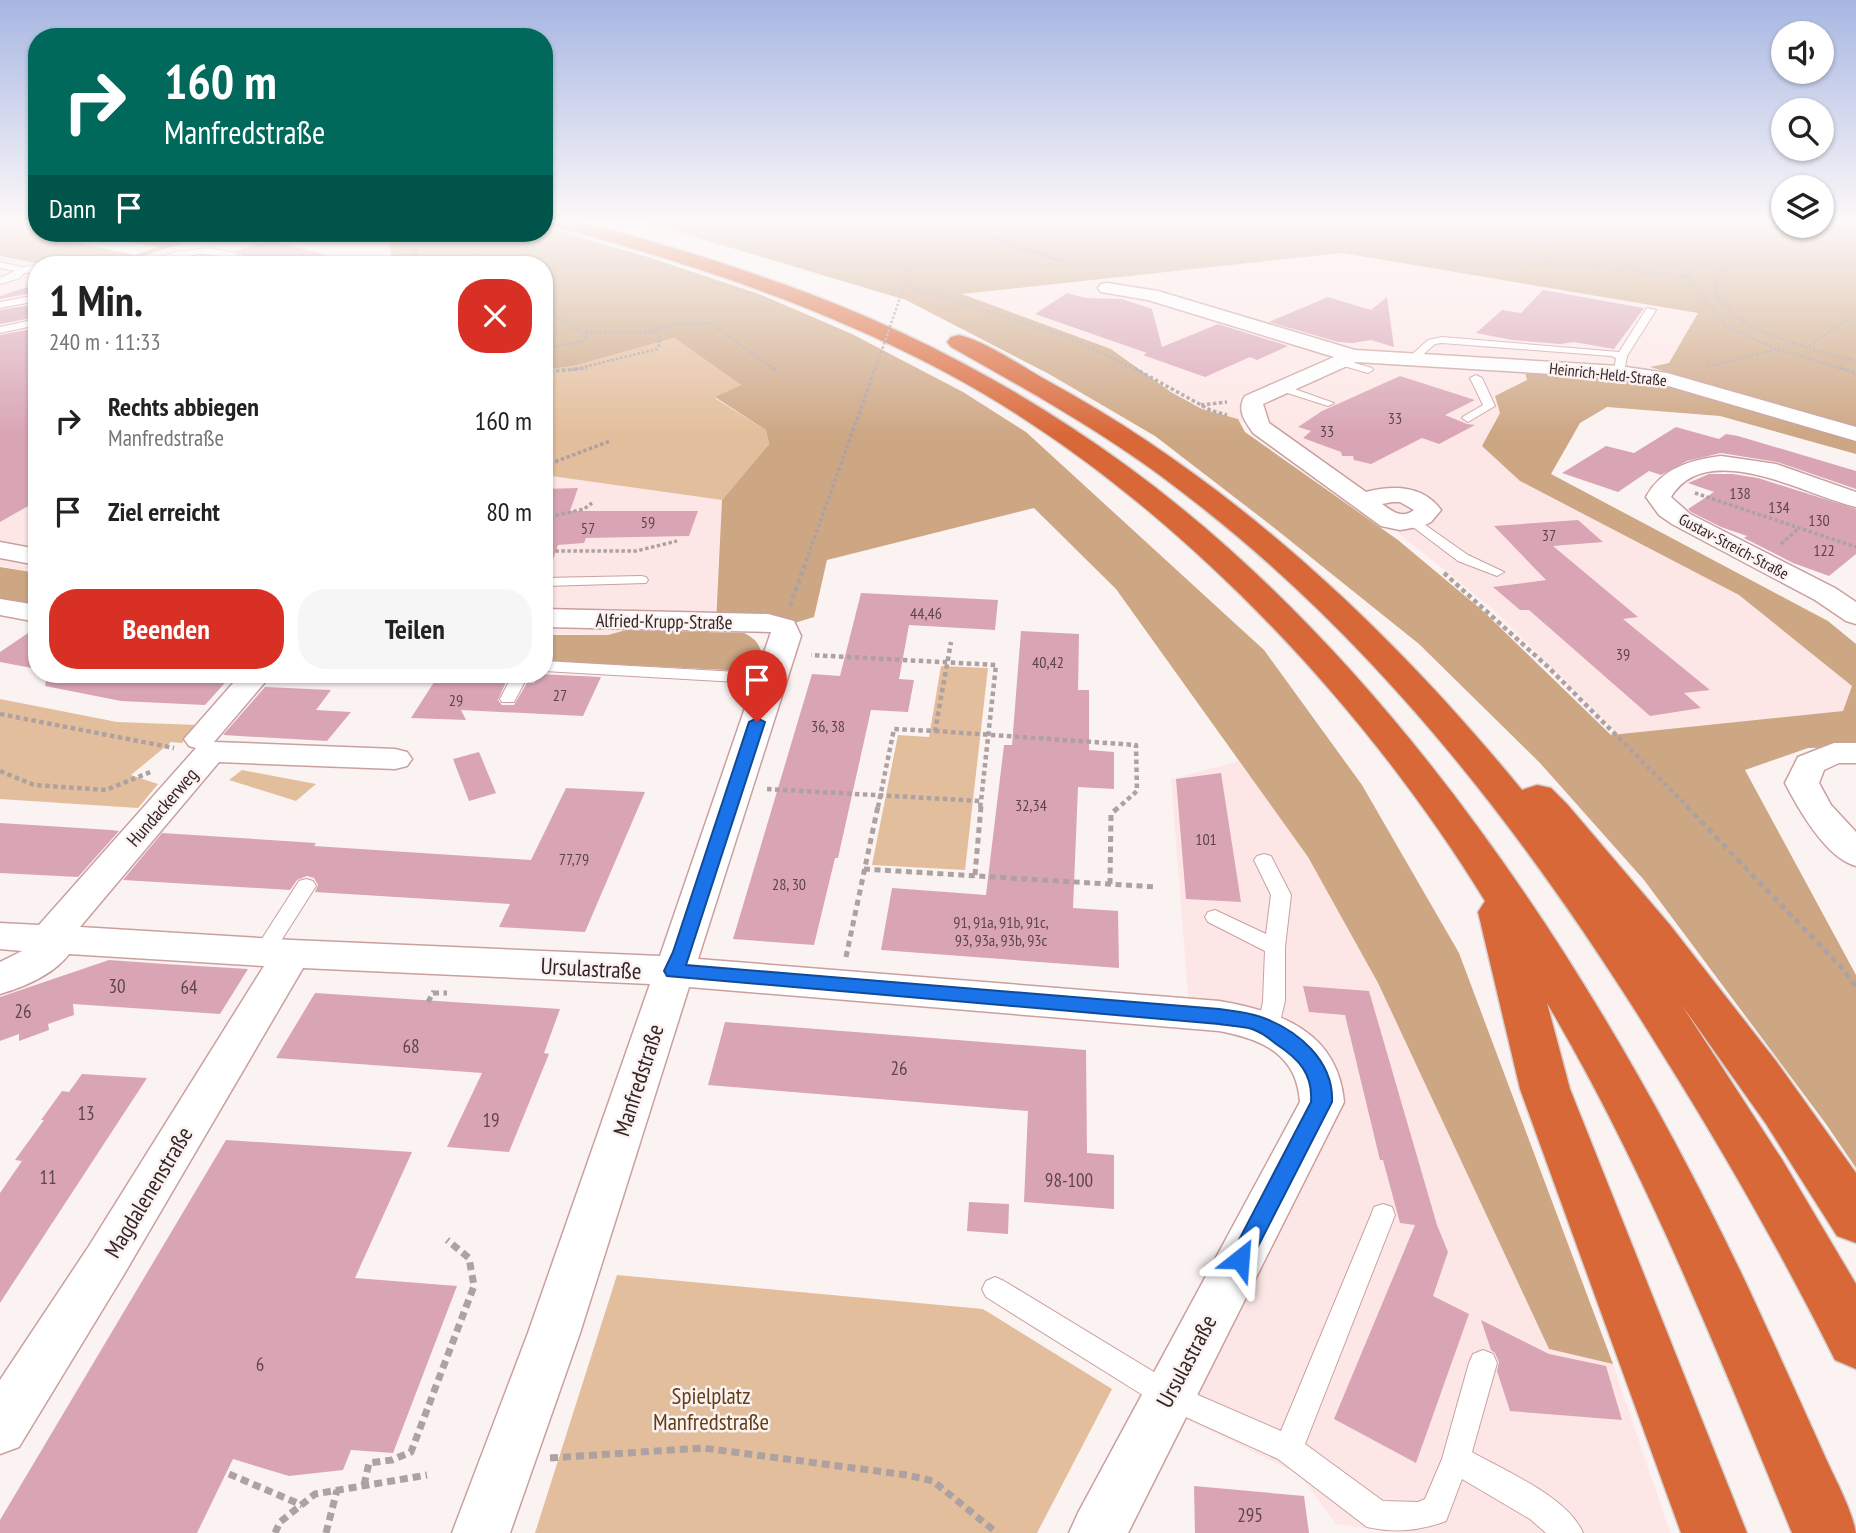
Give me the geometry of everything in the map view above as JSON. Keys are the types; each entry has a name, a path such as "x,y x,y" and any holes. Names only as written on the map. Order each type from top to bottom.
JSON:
{"highway":[{"path":"784,293 847,316 960,371 1073,439 1173,515 1250,584 1398,750 1491,876 1574,1011 1690,1227 1825,1533"},
{"path":"843,293 863,300"},
{"path":"938,332 1047,388 1111,427 1227,510 1336,606 1449,724 1591,905 1673,1027 1777,1200 1856,1341"},
{"path":"1449,724 1539,798 1588,854 1702,996 1776,1095 1856,1219"},
{"path":"1491,876 1545,1089 1714,1533"}],"street":[{"name":"Heinrich-Held-Straße","path":"1136,293 1151,295 1354,363"},
{"name":"Heinrich-Held-Straße","path":"1261,428 1253,414 1253,401 1354,363 1413,358 1474,372 1620,364 1856,434"},
{"path":"1261,428 1367,504 1384,494 1416,499 1428,510 1421,519 1414,521"},
{"path":"1667,484 1691,468 1731,463 1757,466 1856,500"},
{"name":"Gustav-Streich-Straße","path":"1667,484 1658,497 1668,510 1825,594 1856,615"},
{"path":"0,607 28,612"},
{"name":"Alfried-Krupp-Straße","path":"553,618 768,623 784,627"},
{"name":"Manfredstraße","path":"481,1532 555,1333 673,971 683,952 786,636 784,627"},
{"name":"Hundackerweg","path":"0,980 28,968 47,955 54,940 178,786 192,752 250,683"},
{"name":"Hundackerweg","path":"192,752 396,759"},
{"path":"1856,753 1834,753 1810,764 1802,783 1816,810 1856,854"},
{"name":"Ursulastraße","path":"0,936 277,954 673,971 1219,1016 1269,1028 1300,1050 1311,1062 1321,1082 1322,1102 1097,1533"},
{"name":"Magdalenenstraße","path":"0,1428 106,1261 277,954"}],"lane":[{"path":"0,305 28,300"},
{"path":"1413,358 1432,342 1442,340 1620,364 1651,310"},
{"path":"0,330 28,324"},
{"path":"1468,418 1489,406 1474,372"},
{"path":"1282,388 1328,403"},
{"path":"1414,521 1468,562 1497,572"},
{"path":"553,582 642,580"},
{"path":"553,667 772,679"},
{"path":"508,699 516,683"},
{"path":"1264,860 1281,895 1275,947 1274,1001 1269,1028"},
{"path":"277,954 306,886"},
{"path":"1215,917 1275,947"},
{"path":"1288,1449 1383,1215"},
{"path":"995,1289 1167,1395 1288,1449 1378,1516 1418,1517 1435,1510 1456,1458 1483,1363"},
{"path":"1456,1458 1541,1508 1568,1533"}],"path":[{"path":"784,627 902,293"},
{"path":"922,293 1064,336 1147,374 1210,410 1261,428"},
{"path":"1701,293 1725,326 1777,349 1856,373"},
{"path":"1716,293 1717,297 1733,314 1769,335 1856,362"},
{"path":"553,314 584,332 647,330 680,324 711,323 778,372"},
{"path":"1808,347 1856,314"},
{"path":"553,371 584,369 657,349 660,343 658,332 647,330"},
{"path":"553,347 587,338 584,332"},
{"path":"1667,379 1777,349"},
{"path":"553,463 610,441"},
{"path":"1667,484 1856,547"},
{"path":"1731,505 1738,500"},
{"path":"553,516 584,509 592,503"},
{"path":"1742,517 1749,511"},
{"path":"1790,548 1780,545 1799,528"},
{"path":"1787,538 1796,541"},
{"path":"1846,544 1854,539"},
{"path":"553,552 636,551 677,541"},
{"path":"1437,568 1488,611 1623,742 1840,966 1856,987"},
{"path":"935,731 951,642"},
{"path":"810,655 996,665 975,875"},
{"path":"0,714 192,752"},
{"path":"840,985 894,729 1136,745 1137,791 1111,814 1110,884"},
{"path":"0,771 34,785 106,790 136,780 192,752"},
{"path":"735,787 981,801"},
{"path":"864,869 1157,887"},
{"path":"428,1002 434,990"},
{"path":"365,1486 369,1463 392,1460 411,1452 474,1286 469,1258 447,1240"},
{"path":"538,1461 703,1448 907,1475 933,1481 997,1533"},
{"path":"229,1474 302,1504"},
{"path":"275,1533 280,1522 315,1493 427,1475"},
{"path":"326,1533 337,1490"}],"shaded area":[{"path":"0,293 28,293 28,571 0,566"},
{"path":"553,293 759,294 852,334 963,392 1026,432 1264,650 1362,785 1459,953 1613,1364 1549,1349 1378,983 1308,857 1116,589 1034,508 827,560 814,617 785,626 716,621 722,500 769,444 766,430 715,397 741,385 674,338 574,366 553,369"},
{"path":"881,293 976,293 962,294 1111,349 1171,392 1202,409 1238,419 1245,432 1398,540 1483,611 1611,735 1843,711 1852,686 1739,595 1520,481 1482,446 1500,413 1495,396 1527,380 1525,372 1630,378 1667,384 1856,439 1856,454 1720,416 1607,407 1580,423 1551,474 1828,621 1856,644 1856,747 1808,748 1745,770 1856,975 1856,1168 1644,880 1540,763 1419,644 1268,523 1155,436 1049,374 906,300"},
{"path":"1577,293 1856,293 1856,427 1650,367 1669,363 1698,313"},
{"path":"1578,293 1699,313 1667,376 1525,372 1527,379 1520,481 1739,595 1853,686 1843,711 1619,735 1494,610 1397,532 1391,518 1262,427 1211,413 1111,349 961,294"},
{"path":"553,476 722,500 714,630 626,630 609,635 553,634"},
{"path":"0,567 28,572 28,604 0,599"},
{"path":"626,630 744,633 758,645 762,663 745,671 553,661 553,635 608,635"},
{"path":"1239,761 1308,857 1378,983 1549,1349 1613,1364 1670,1533 1398,1533 1336,1524 1300,1475 1170,1411 1328,1074 1189,1007 1171,779"}],"green space":[{"path":"674,338 741,385 715,398 766,430 769,444 722,500 553,476 553,369 574,366"},
{"path":"941,666 988,668 965,870 872,865 898,735 929,737"},
{"path":"0,699 117,722 197,725 182,743 171,742 131,775 158,784 138,808 0,799"},
{"path":"242,770 316,784 296,801 229,780"},
{"name":"Spielplatz Manfredstraße","path":"617,1275 983,1309 1112,1389 1037,1533 535,1533"}],"building":[{"path":"11,293 28,293 0,299 0,296"},
{"path":"1067,293 1086,298 1122,299 1152,309 1162,347 1218,324 1288,346 1257,360 1250,357 1205,377 1143,355 1147,353 1035,314"},
{"path":"1541,293 1557,293 1644,308 1614,349 1574,342 1560,344 1512,340 1476,333 1502,310 1521,313"},
{"path":"1328,297 1371,310 1387,297 1394,347 1371,340 1338,342 1269,322"},
{"path":"28,305 28,319 0,324 0,310"},
{"path":"28,330 28,506 0,522 0,335"},
{"path":"1400,376 1475,400 1445,415 1475,425 1439,444 1422,438 1371,464 1354,460 1353,456 1342,456 1341,452 1303,438 1311,431 1298,427 1322,411"},
{"path":"1676,427 1719,439 1726,434 1738,436 1856,471 1856,489 1777,462 1721,453 1687,461 1661,475 1649,471 1618,492 1562,473 1606,446 1634,453"},
{"path":"1709,474 1758,478 1856,509 1856,554 1829,576 1793,563 1744,538 1747,536 1691,512 1688,509 1714,492 1688,483"},
{"path":"578,488 570,511 698,511 689,536 586,538 584,543 558,545 553,560 553,489"},
{"path":"1578,520 1603,542 1553,546 1638,617 1623,619 1710,690 1684,693 1701,708 1650,716 1529,610 1520,610 1493,587 1546,580 1494,526"},
{"path":"861,593 998,600 995,630 909,625 899,679 914,680 908,712 871,710 838,858 835,858 814,945 733,939 812,674 840,676"},
{"path":"1021,631 1079,634 1078,690 1089,690 1089,750 1114,752 1114,789 1078,787 1073,908 1118,911 1119,968 881,950 892,888 986,895 1004,745 1012,745"},
{"path":"28,633 28,667 0,662 0,652"},
{"path":"553,675 601,677 583,716 461,710 466,720 411,718 433,683 506,683 498,700 502,705 514,705 527,683 553,683"},
{"path":"46,683 225,683 205,705 121,701 45,686"},
{"path":"265,687 331,690 316,710 351,712 327,741 223,735"},
{"path":"479,752 496,793 469,801 453,759"},
{"path":"1221,773 1241,902 1186,899 1176,779"},
{"path":"566,788 645,792 585,932 499,927 510,904 315,892 318,885 314,878 307,876 297,880 290,890 123,880 162,833 531,860"},
{"path":"0,823 119,831 78,877 0,873"},
{"path":"109,960 248,969 220,1014 73,1004 74,1015 48,1024 49,1030 19,1041 19,1034 0,1041 0,997"},
{"path":"1303,986 1369,991 1437,1225 1448,1252 1433,1296 1469,1314 1416,1463 1334,1419 1415,1225 1400,1223 1383,1160 1380,1160 1345,1015 1309,1012"},
{"path":"315,993 560,1009 544,1053 549,1054 509,1152 447,1147 482,1073 276,1058"},
{"path":"725,1022 1086,1050 1087,1153 1114,1155 1114,1209 1024,1202 1028,1111 708,1085"},
{"path":"82,1074 147,1078 0,1303 0,1193 22,1161 15,1160 44,1120 41,1120 62,1091 69,1092"},
{"path":"226,1140 412,1152 355,1278 457,1286 393,1453 351,1450 343,1470 289,1476 233,1459 197,1533 0,1533 0,1520"},
{"path":"969,1202 1009,1204 1008,1234 967,1231"},
{"path":"1481,1320 1549,1354 1606,1366 1622,1420 1510,1411 1497,1371 1499,1362 1491,1350"},
{"path":"1194,1486 1304,1496 1309,1533 1195,1533"}],"route":[{"path":"757,722 683,952 673,971 1219,1016 1241,1019 1269,1028 1300,1050 1311,1062 1318,1074 1322,1102 1240,1259"}]}
